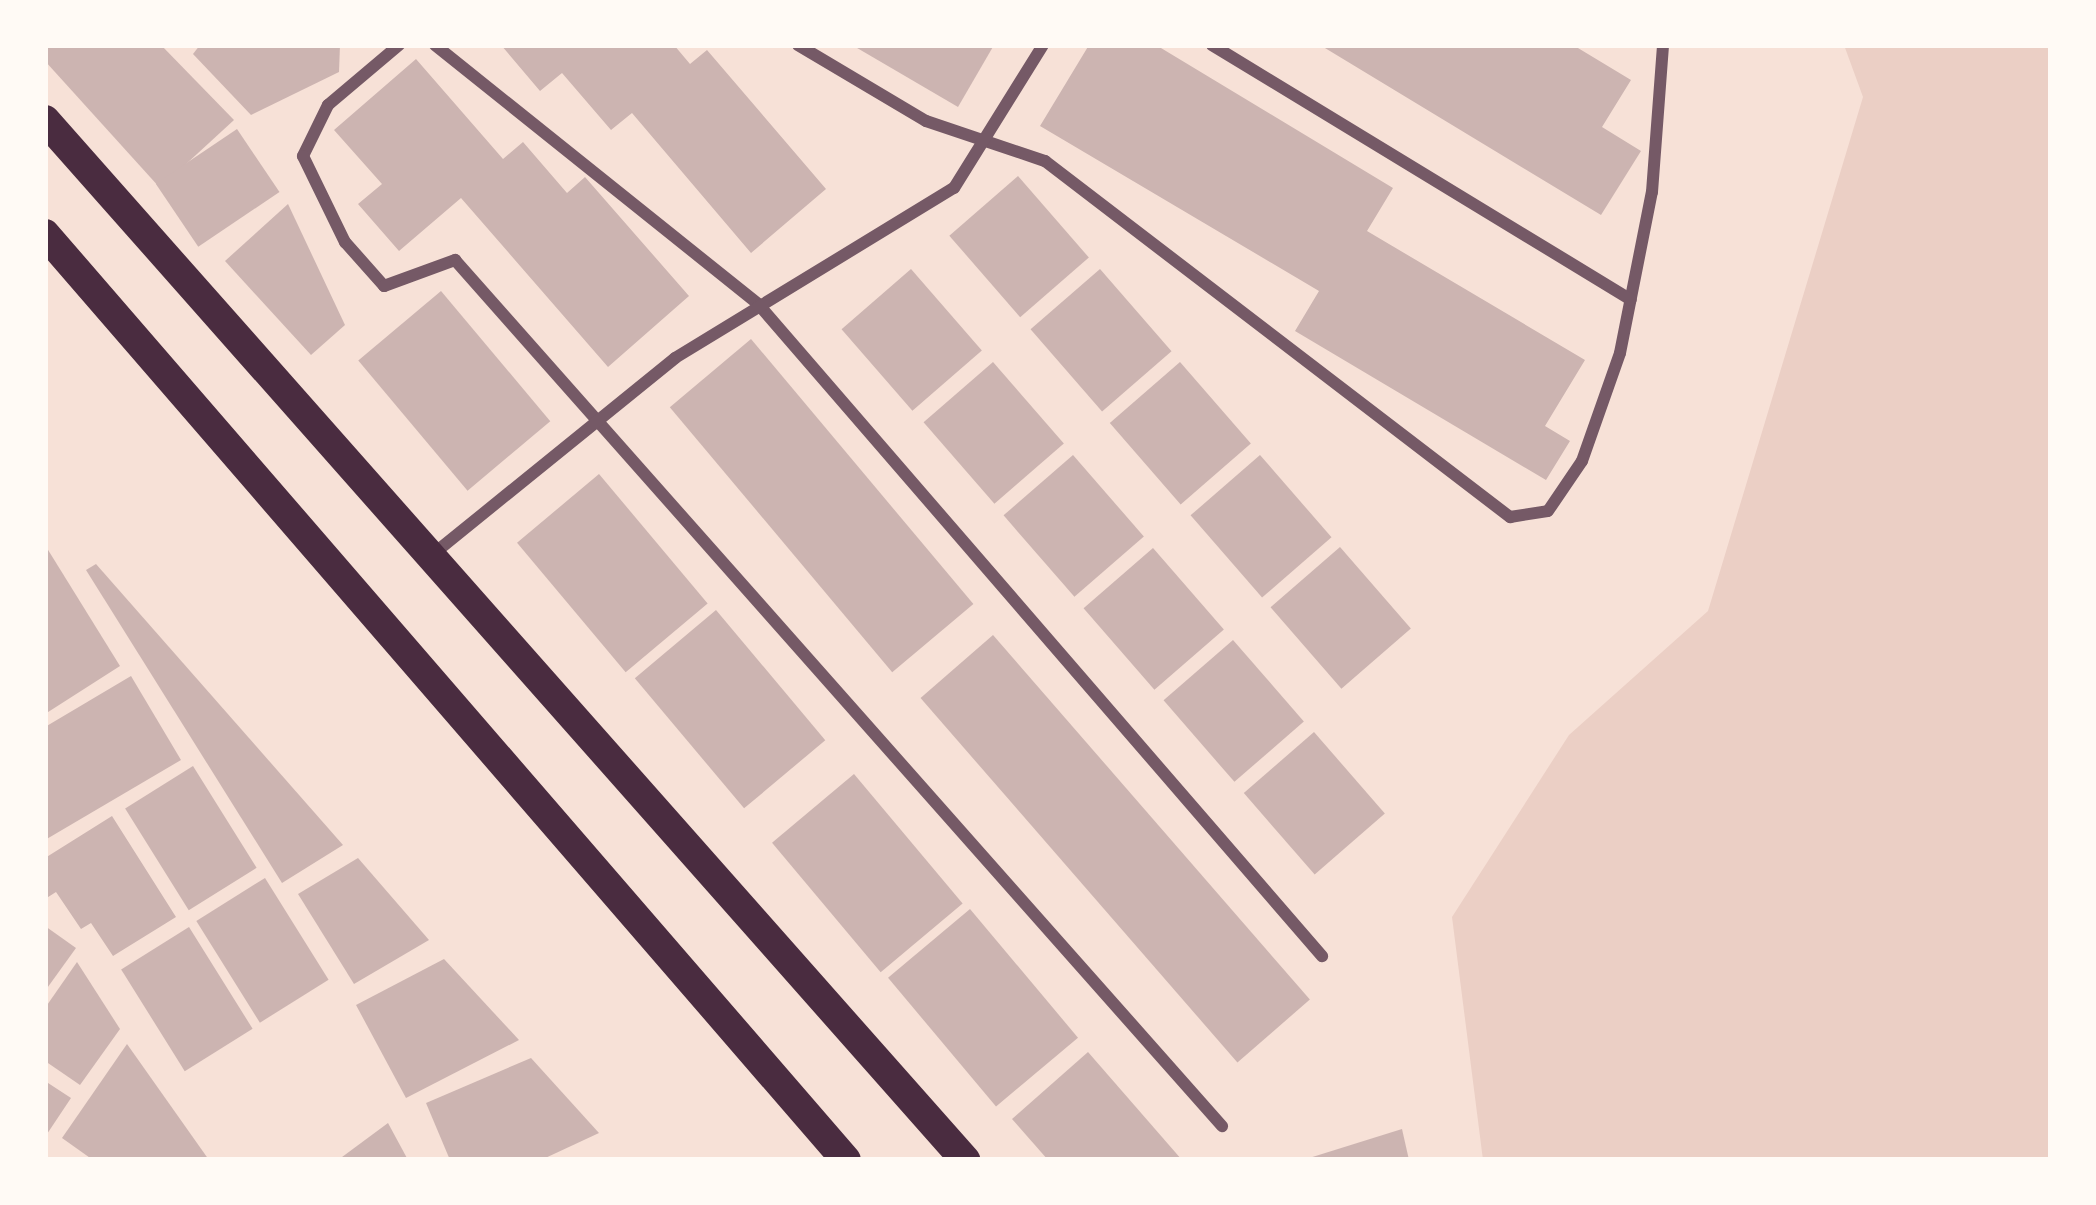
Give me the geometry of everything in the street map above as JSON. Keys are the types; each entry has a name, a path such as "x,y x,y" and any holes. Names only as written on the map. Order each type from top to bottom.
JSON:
{"main road":[{"path":"45,120 965,1160"},
{"path":"45,234 846,1160"}],"street":[{"path":"399,45 328,104 303,156 344,242 384,286 454,260 1222,1126"},
{"path":"435,45 759,305 1322,956"},
{"path":"798,45 926,121 1045,161 1510,517 1548,511 1582,461 1620,353 1652,192 1661,46"},
{"path":"431,556 675,358 954,188 1043,45"},
{"path":"1212,45 1631,300"}],"shaded area":[{"path":"1844,45 2051,45 2051,1160 1483,1160 1452,917 1569,735 1708,611 1863,97"}],"building":[{"path":"45,45 161,45 234,120 160,188 45,61"},
{"path":"200,45 340,45 339,72 251,115 193,54"},
{"path":"501,45 674,45 690,64 707,50 826,189 751,253 632,113 611,130 562,73 540,91"},
{"path":"852,45 994,45 958,107"},
{"path":"1089,45 1156,45 1393,188 1367,231 1585,360 1545,426 1570,441 1546,480 1295,331 1319,291 1040,126"},
{"path":"1320,45 1573,45 1631,80 1602,127 1641,151 1601,215"},
{"path":"416,59 503,159 523,142 567,193 585,177 689,296 608,367 461,198 399,251 358,204 382,184 334,130"},
{"path":"237,129 279,192 198,247 156,184"},
{"path":"1018,176 1089,258 1020,317 949,236"},
{"path":"288,204 345,325 311,355 225,261"},
{"path":"911,269 982,351 912,411 842,329"},
{"path":"1100,269 1172,351 1102,412 1031,329"},
{"path":"441,291 550,421 468,491 358,360"},
{"path":"751,339 973,604 892,672 670,407"},
{"path":"993,362 1064,444 994,504 924,422"},
{"path":"1180,362 1251,444 1181,505 1110,423"},
{"path":"1073,455 1144,537 1074,597 1004,515"},
{"path":"1260,455 1332,537 1262,598 1191,515"},
{"path":"599,474 708,603 626,672 517,543"},
{"path":"45,545 120,666 45,714"},
{"path":"1340,547 1411,629 1341,689 1271,607"},
{"path":"1153,548 1224,630 1154,690 1084,608"},
{"path":"96,564 343,845 282,883 86,570"},
{"path":"716,610 825,740 744,808 635,678"},
{"path":"993,635 1310,1000 1237,1063 921,698"},
{"path":"1233,640 1304,722 1234,782 1164,700"},
{"path":"131,676 181,760 45,840 45,727"},
{"path":"1314,732 1385,814 1315,875 1244,793"},
{"path":"193,766 257,868 189,910 125,808"},
{"path":"854,774 963,903 881,972 772,843"},
{"path":"112,816 176,917 113,956 91,923 81,929 56,892 45,899 45,858"},
{"path":"358,858 429,940 354,984 298,894"},
{"path":"265,878 329,980 260,1023 196,921"},
{"path":"970,909 1078,1038 996,1106 888,978"},
{"path":"45,926 76,948 45,991"},
{"path":"189,927 253,1029 185,1071 121,969"},
{"path":"444,959 519,1040 406,1098 356,1005"},
{"path":"77,962 120,1029 80,1085 45,1061 45,1008"},
{"path":"127,1044 209,1160 93,1160 62,1138"},
{"path":"1088,1052 1182,1160 1048,1160 1012,1119"},
{"path":"531,1058 599,1133 541,1160 450,1160 426,1103"},
{"path":"45,1081 71,1098 45,1137"},
{"path":"388,1123 408,1160 338,1160"},
{"path":"1402,1129 1409,1160 1306,1160 1306,1159"}]}
